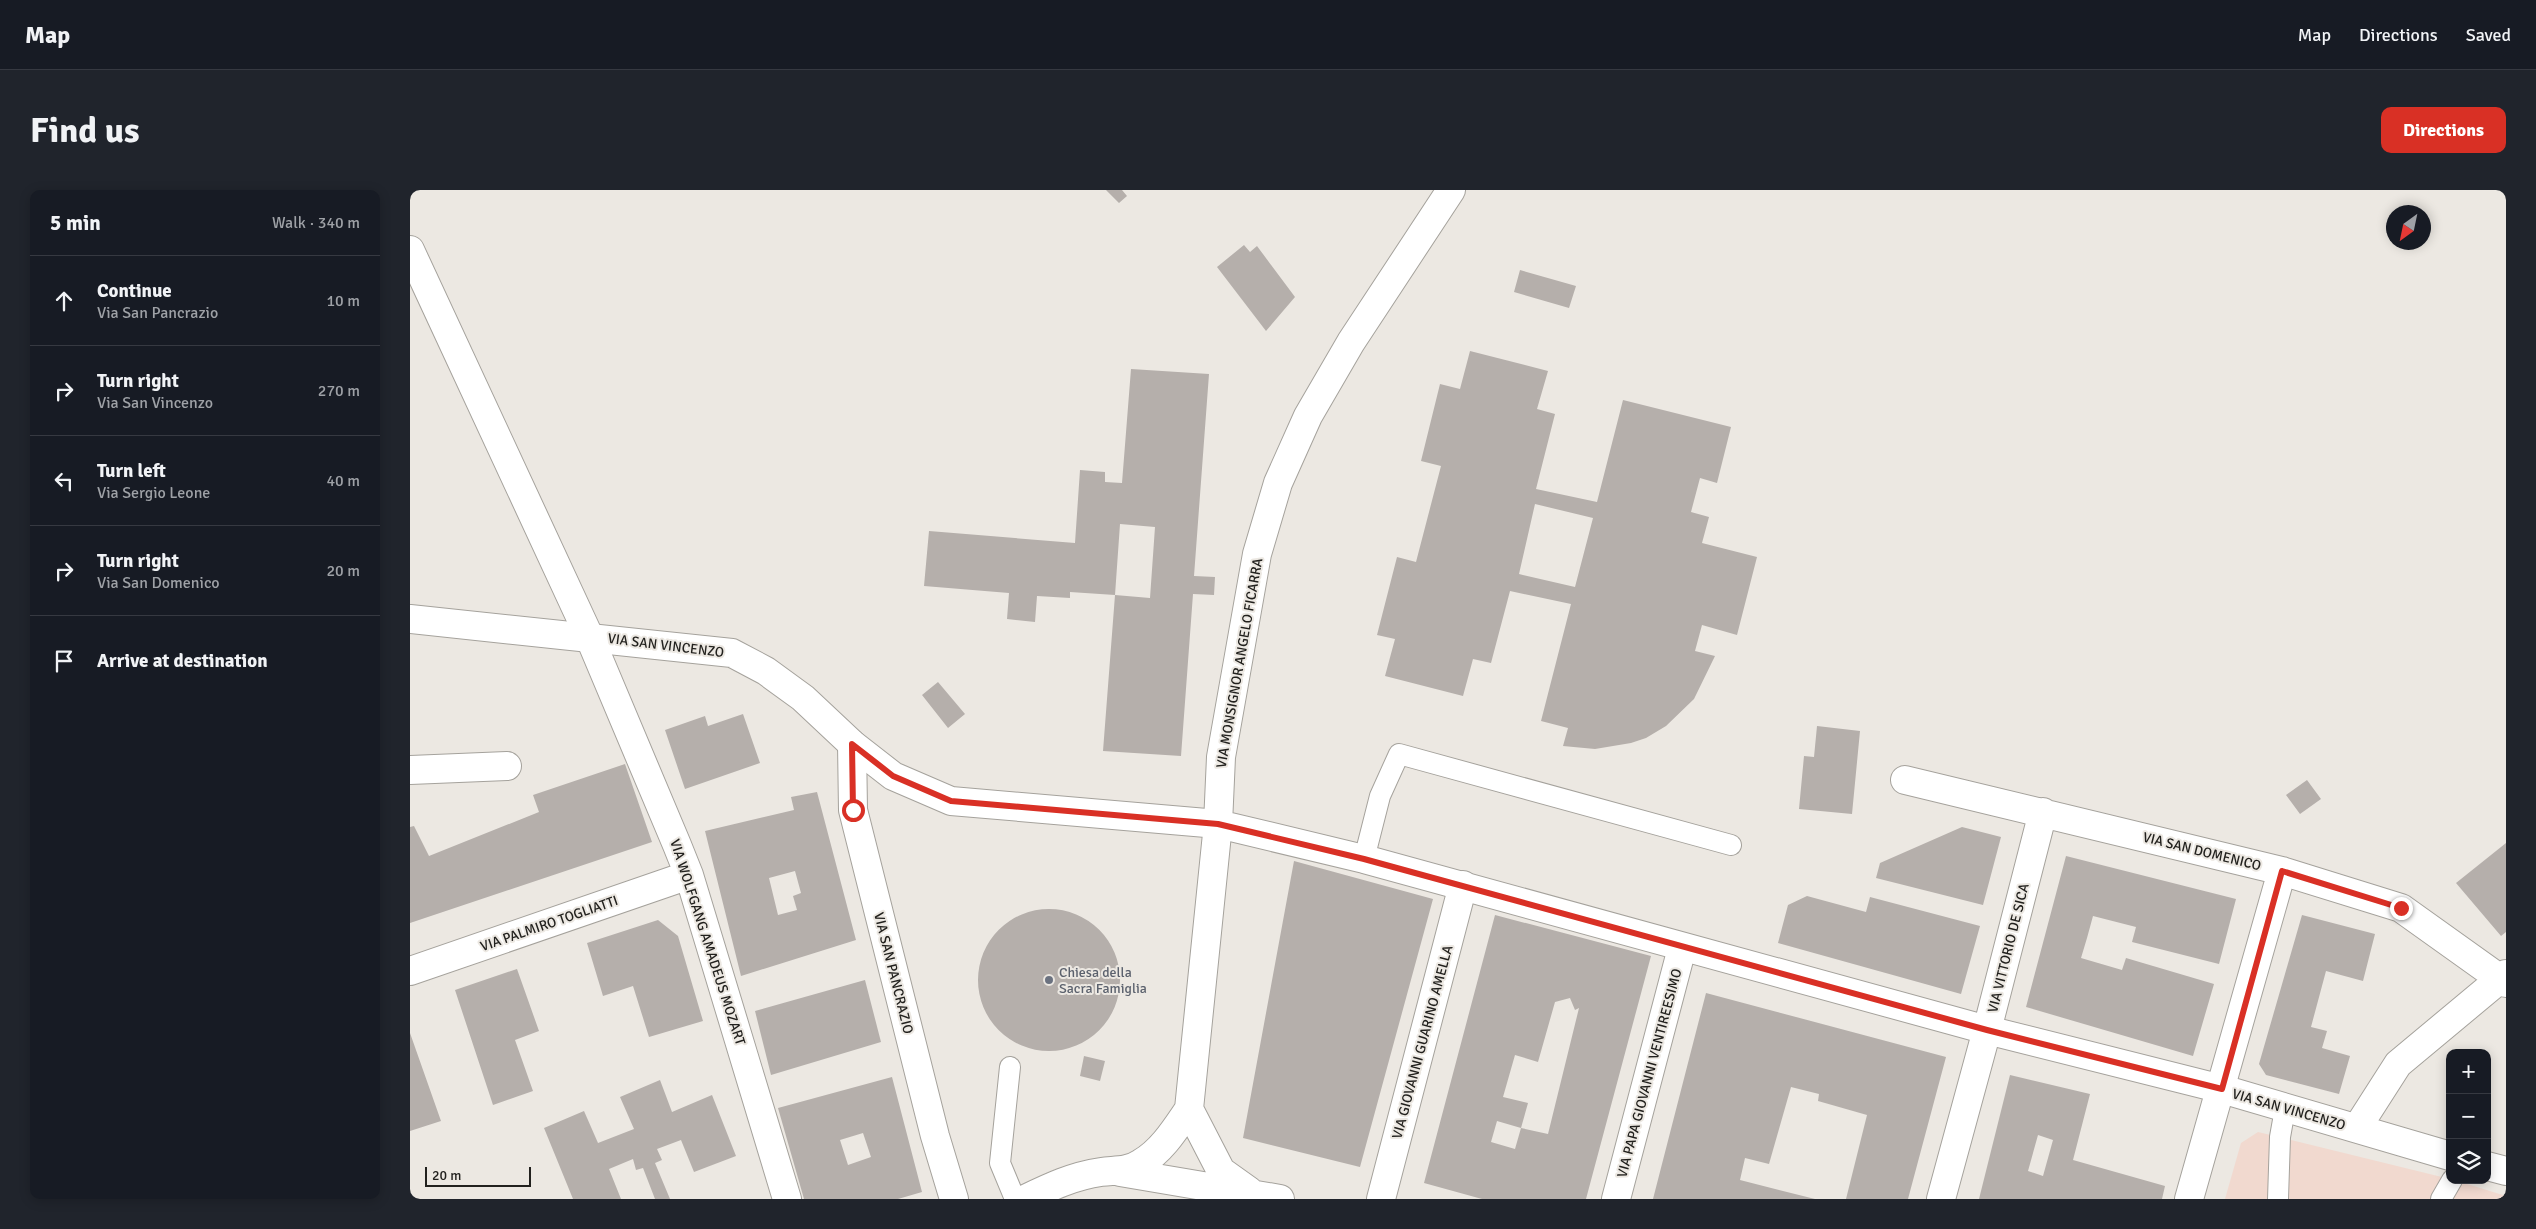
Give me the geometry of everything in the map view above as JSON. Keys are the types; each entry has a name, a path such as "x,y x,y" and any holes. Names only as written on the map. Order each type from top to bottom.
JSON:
{"street":[{"name":"VIA MONSIGNOR ANGELO FICARRA","path":"1189,1109 1218,824 1222,747 1257,554 1278,483 1308,416 1450,190"},
{"name":"VIA WOLFGANG AMADEUS MOZART","path":"410,250 589,636 689,875 787,1199"},
{"name":"VIA SAN VINCENZO","path":"410,620 589,636 732,653 766,670 803,698 852,744 893,776 951,801 1218,824 1463,885 1682,948 1987,1030 2222,1089 2446,1155"},
{"name":"VIA SAN PANCRAZIO","path":"852,744 853,810 935,1136 954,1199"},
{"path":"410,770 507,766"},
{"name":"VIA SAN DOMENICO","path":"1905,780 2282,871 2401,908 2504,978"},
{"name":"VIA VITTORIO DE SICA","path":"1941,1199 2043,812"},
{"path":"2191,1199 2282,871"},
{"name":"VIA PALMIRO TOGLIATTI","path":"410,971 689,875"},
{"name":"VIA GIOVANNI GUARINO AMELLA","path":"1381,1199 1463,885"},
{"name":"VIA PAPA GIOVANNI VENTIREESIMO","path":"1616,1199 1682,948"},
{"path":"2357,1128 2398,1064 2504,978"},
{"path":"1120,1172 1141,1164 1157,1150 1189,1109 1222,1171 1252,1193"},
{"path":"2491,1167 2506,1171"},
{"path":"1025,1199 1058,1183 1102,1172 1120,1172 1280,1199"}],"lane":[{"path":"1364,859 1380,796 1399,754 1730,845"},
{"path":"1010,1067 1000,1163 1015,1199"},
{"path":"2278,1199 2280,1138 2285,1109"},
{"path":"2441,1199 2450,1184"}],"shaded area":[{"path":"2258,1132 2446,1178 2446,1184 2467,1184 2506,1196 2506,1199 2225,1199 2241,1143"}],"building":[{"path":"1106,190 1122,190 1127,196 1119,203"},
{"path":"1244,245 1250,252 1257,246 1295,297 1266,331 1217,267"},
{"path":"1520,270 1576,286 1569,308 1514,292"},
{"path":"1470,351 1548,371 1537,409 1555,414 1536,489 1597,502 1623,400 1731,427 1717,483 1700,478 1691,512 1709,517 1702,543 1757,557 1737,635 1702,625 1695,651 1715,656 1694,699 1666,726 1646,738 1631,743 1595,749 1563,746 1568,728 1541,721 1571,604 1510,591 1491,663 1473,659 1463,696 1385,676 1395,639 1377,635 1397,557 1416,562 1441,466 1421,461 1440,384 1460,389","holes":["1535,504 1593,518 1575,587 1519,574"]},
{"path":"1131,369 1209,374 1194,576 1215,577 1214,595 1193,594 1181,756 1103,751 1115,595 1070,592 1070,598 1037,596 1035,622 1007,619 1009,593 924,586 929,531 1075,543 1080,470 1105,472 1105,482 1122,483","holes":["1120,524 1155,527 1150,598 1115,595"]},
{"path":"938,682 965,714 948,728 922,695"},
{"path":"743,714 760,763 685,789 665,730 705,716 708,726"},
{"path":"1817,726 1860,731 1852,814 1799,809 1804,756 1814,757"},
{"path":"625,764 652,842 410,923 410,827 414,826 429,856 539,812 533,795"},
{"path":"2307,780 2321,799 2300,814 2286,795"},
{"path":"817,792 856,940 741,976 705,831 794,810 791,797","holes":["795,871 801,893 793,896 797,910 778,915 769,878"]},
{"path":"1962,827 2001,837 1983,905 1876,878 1880,863"},
{"path":"2506,843 2506,932 2501,936 2456,883"},
{"path":"2066,856 2236,899 2219,964 2132,942 2136,927 2093,916 2081,958 2122,970 2126,958 2214,984 2193,1056 2026,1007"},
{"path":"1294,861 1433,899 1360,1167 1243,1138"},
{"path":"1807,896 1866,912 1870,897 1980,926 1961,994 1778,943 1788,905"},
{"name":"Chiesa della Sacra Famiglia","path":"1049,909 1063,910 1076,914 1089,921 1099,930 1108,940 1115,953 1119,966 1119,994 1115,1007 1108,1020 1099,1030 1089,1039 1076,1046 1063,1050 1049,1051 1035,1050 1022,1046 1009,1039 999,1030 990,1020 983,1007 979,994 978,980 979,966 983,953 990,940 999,930 1009,921 1022,914 1035,910"},
{"path":"1495,915 1651,956 1586,1199 1482,1199 1424,1183","holes":["1570,998 1575,1010 1579,1008 1548,1134 1521,1128 1528,1103 1503,1097 1515,1055 1538,1062 1555,1002","1497,1121 1521,1128 1515,1149 1491,1142"]},
{"path":"2302,915 2375,934 2363,981 2326,971 2311,1027 2327,1031 2322,1048 2350,1056 2339,1094 2266,1075 2259,1064"},
{"path":"658,920 678,936 703,1021 649,1037 633,986 603,996 587,943"},
{"path":"517,969 539,1031 515,1040 533,1091 493,1105 455,990"},
{"path":"865,980 881,1042 771,1075 755,1011"},
{"path":"1706,993 1946,1057 1908,1199 1846,1199 1867,1115 1818,1101 1819,1094 1791,1087 1769,1164 1745,1158 1740,1180 1815,1199 1653,1199"},
{"path":"410,1033 441,1121 410,1131"},
{"path":"1084,1056 1105,1061 1100,1081 1080,1076"},
{"path":"2010,1075 2090,1094 2073,1160 2165,1186 2162,1199 1979,1199","holes":["2038,1135 2053,1140 2043,1176 2028,1171"]},
{"path":"892,1077 922,1192 898,1199 804,1199 778,1108","holes":["863,1133 871,1157 848,1165 840,1140"]},
{"path":"660,1080 672,1112 712,1095 736,1156 694,1172 681,1140 657,1149 662,1160 655,1163 670,1199 655,1199 643,1168 636,1170 633,1159 609,1169 621,1199 573,1199 544,1128 584,1111 598,1143 634,1129 620,1097"}],"place":[{"name":"Chiesa della Sacra Famiglia","path":"1049,980"}],"route":[{"path":"853,810 852,744 893,776 951,801 1218,824 1463,885 1682,948 1987,1030 2222,1089 2282,871 2401,908"}]}
